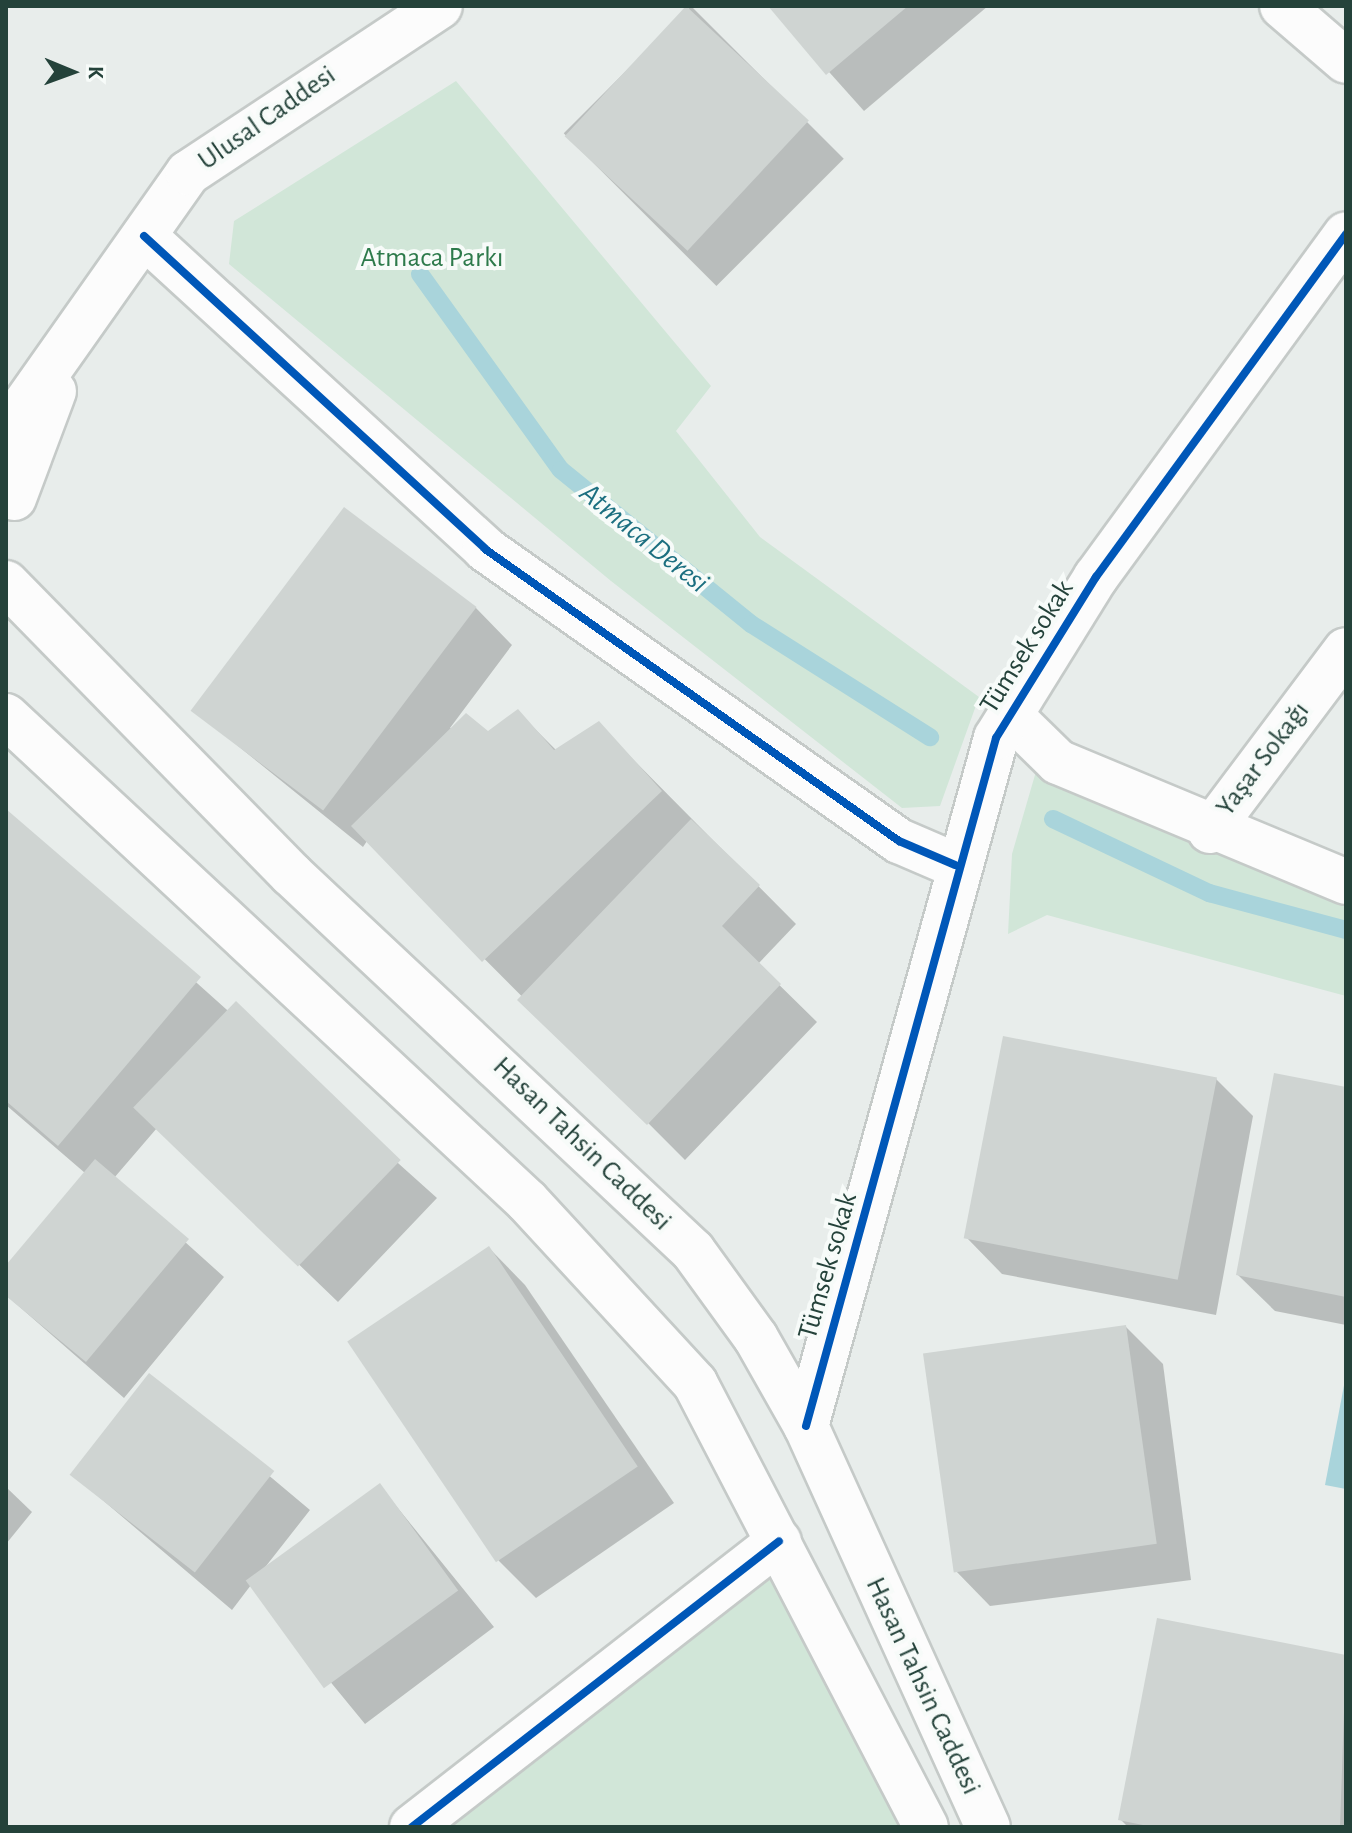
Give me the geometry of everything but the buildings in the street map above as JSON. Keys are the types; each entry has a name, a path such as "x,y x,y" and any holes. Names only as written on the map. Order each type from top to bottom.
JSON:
{"street":[{"path":"1282,6 1346,61"},
{"name":"Ulusal Caddesi","path":"72,344 188,173 427,9"},
{"name":"Tümsek sokak","path":"806,1426 955,865 1010,715 1096,577 1346,234"},
{"path":"144,236 485,549 899,841 955,865"},
{"path":"6,431 72,344"},
{"path":"9,504 72,344"},
{"name":"Hasan Tahsin Caddesi","path":"6,583 280,864 693,1251 756,1338 806,1426 988,1827"},
{"name":"Yaşar Sokağı","path":"1210,831 1346,650"},
{"path":"1010,715 1058,762 1210,831 1346,882"},
{"name":"Hasan Tahsin Caddesi","path":"10,728 527,1201 695,1383 926,1827"},
{"path":"412,1827 779,1541"}],"green space":[{"name":"Atmaca Parkı","path":"456,81 711,386 676,431 760,537 979,697 940,806 902,808 611,581 229,264 234,221"},
{"path":"1037,768 1346,882 1346,996 1047,915 1008,934 1012,854"},
{"path":"779,1541 904,1827 412,1827"}],"water":[{"path":"1346,1375 1346,1489 1325,1485"}],"waterway":[{"name":"Atmaca Deresi","path":"420,274 561,470 751,624 930,737"},
{"name":"Atmaca Deresi","path":"1053,819 1209,893 1346,930"}],"cycle path":[{"path":"806,1426 996,738 1096,577 1346,234"},
{"path":"144,236 485,549 899,841 955,865"},
{"path":"412,1827 779,1541"}]}
